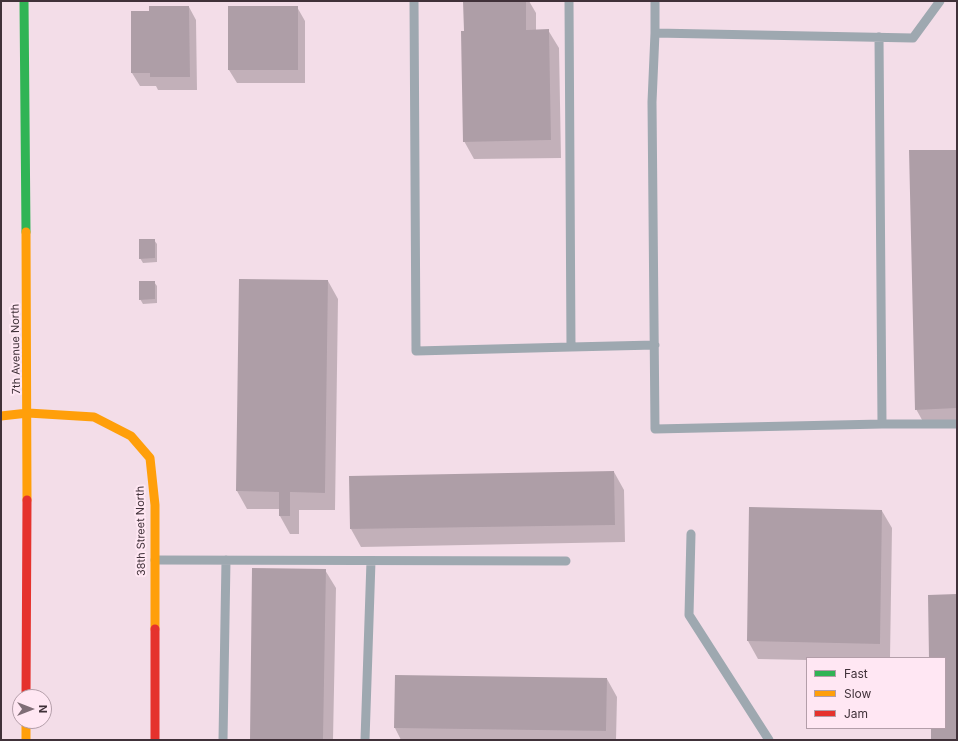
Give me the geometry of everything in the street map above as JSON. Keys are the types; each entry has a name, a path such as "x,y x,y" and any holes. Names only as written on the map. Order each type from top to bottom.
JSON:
{"street":[{"name":"7th Avenue North","path":"24,1 28,413 26,689"},
{"name":"38th Street North","path":"1,416 28,413 94,417 130,436 150,458 155,505 155,740"},
{"path":"26,729 26,740"}],"lane":[{"path":"414,1 416,351 655,345"},
{"path":"569,1 571,347"},
{"path":"655,1 652,102 655,429 882,424 957,424"},
{"path":"655,33 913,38 940,1"},
{"path":"880,37 882,424"},
{"path":"691,534 689,615 769,740"},
{"path":"154,560 566,561"},
{"path":"223,740 226,560"},
{"path":"365,740 371,561"}],"building":[{"path":"463,1 526,1 526,30 549,29 551,140 463,142 461,31 464,31"},
{"path":"149,6 189,6 190,77 150,77 150,73 131,73 131,11 149,11"},
{"path":"228,6 298,6 298,70 228,70"},
{"path":"909,150 957,150 957,408 915,410"},
{"path":"139,239 155,239 155,258 139,259"},
{"path":"239,279 328,280 325,493 290,492 290,516 279,516 279,492 236,491"},
{"path":"139,281 155,281 155,299 139,300"},
{"path":"614,471 615,525 350,529 349,476"},
{"path":"749,507 882,510 880,644 747,641"},
{"path":"252,568 326,569 323,740 250,740"},
{"path":"957,594 957,740 931,740 931,729 946,729 946,657 929,657 928,595"},
{"path":"395,675 607,678 606,731 394,728"}],"traffic: fast":[{"path":"24,1 26,232"}],"traffic: slow":[{"path":"26,232 27,500"},
{"path":"1,416 28,413 94,417 131,436 150,458 155,505 155,629"},
{"path":"26,729 26,740"}],"traffic: jam":[{"path":"26,689 27,500"},
{"path":"155,629 155,740"}]}
